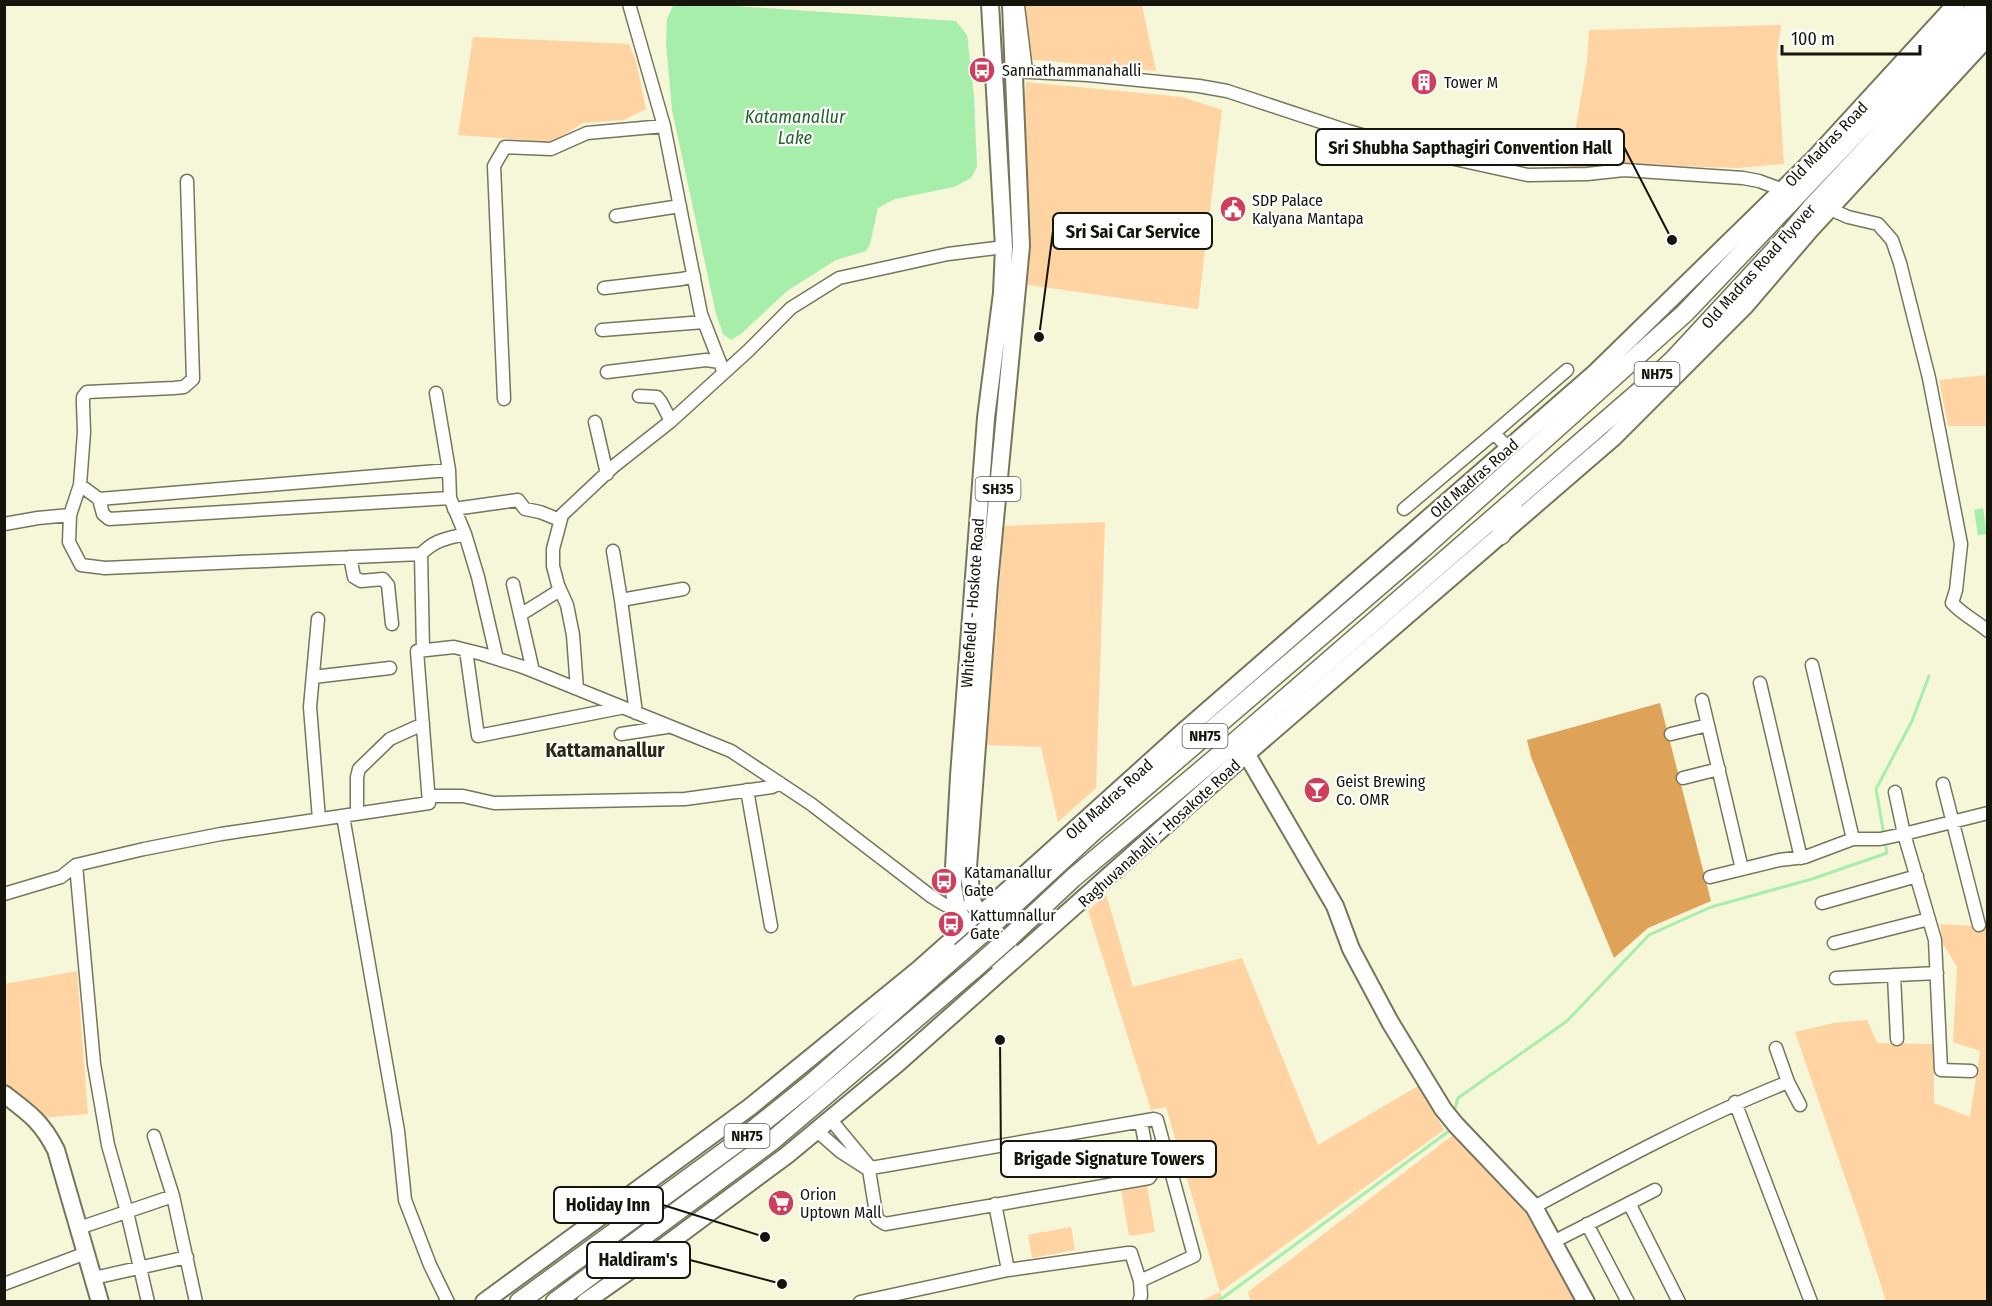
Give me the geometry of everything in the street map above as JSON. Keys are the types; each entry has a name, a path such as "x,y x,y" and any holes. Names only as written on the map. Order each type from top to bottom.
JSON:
{"highway":[{"name":"Old Madras Road Flyover","path":"1623,357 1684,313 1792,190 1979,4"},
{"name":"Old Madras Road Flyover","path":"1514,498 1623,406 1674,358 1787,237 1821,208 1988,19"},
{"name":"Old Madras Road","path":"976,913 1094,831 1420,552 1623,357"},
{"path":"1501,535 1514,498"},
{"name":"NH75","path":"555,1302 773,1140 974,969 1073,878 1288,696 1514,498"},
{"name":"NH75","path":"519,1302 742,1139 813,1082 961,952 976,913"}],"main road":[{"name":"Whitefield - Hoskote Road","path":"990,4 1007,315"},
{"name":"Whitefield - Hoskote Road","path":"976,913 953,886 953,868 985,430 1021,239 1020,71 1011,4"},
{"name":"Old Madras Road","path":"1792,190 1812,160 1956,4"},
{"name":"Raghuvanahalli - Hosakote Road","path":"585,1302 666,1245 824,1125 898,1063 1228,769 1613,438 1745,306 1821,208 1988,37"},
{"name":"Old Madras Road","path":"484,1302 750,1107 910,977 967,926 976,913 1508,448 1623,357"},
{"path":"1247,755 1335,906 1350,949 1389,1022 1443,1109 1534,1207 1586,1302"},
{"path":"976,913 1011,964"},
{"path":"967,926 1011,964"},
{"path":"4,1094 46,1130 56,1150 100,1302"}],"street":[{"path":"629,4 664,126 704,321 722,367"},
{"path":"1018,4 1020,71"},
{"path":"994,70 1199,86 1227,91 1340,129 1418,151 1528,175 1587,174 1623,170 1743,178 1792,190"},
{"path":"504,399 494,166 505,147 551,149 587,133 664,126"},
{"path":"187,181 193,379 184,387 87,392 83,398 84,432 80,485 70,515 69,542 81,565 105,568 421,554 438,540 465,534"},
{"path":"615,216 680,206"},
{"path":"1821,208 1878,224 1892,240 1929,378 1962,544 1952,603 1960,612 1988,631"},
{"path":"577,689 573,634 567,605 553,566 553,549 562,515 607,474 671,422 722,367 791,308 839,278 948,255 1004,247"},
{"path":"604,288 694,276"},
{"path":"602,330 704,321"},
{"path":"607,372 706,360 722,367"},
{"path":"1404,509 1567,369"},
{"path":"436,393 449,470 452,504 465,534 478,578 497,659"},
{"path":"639,396 657,397 671,422"},
{"path":"595,422 607,474"},
{"path":"1494,433 1508,448"},
{"path":"99,499 449,470"},
{"path":"80,485 99,499 103,514 109,519 518,500 525,509 560,520"},
{"path":"4,524 70,515"},
{"path":"613,551 636,713"},
{"path":"421,554 423,650"},
{"path":"350,557 354,577 361,581 383,579 388,585 392,624"},
{"path":"513,584 533,671"},
{"path":"621,600 683,589"},
{"path":"520,615 560,590"},
{"path":"318,619 310,707 319,819"},
{"path":"4,894 61,877 76,865 222,834 429,803 417,651 454,647 533,671 731,751 811,804 932,897 948,907 976,913"},
{"path":"466,650 478,736 621,707"},
{"path":"1812,665 1853,839"},
{"path":"313,677 390,668"},
{"path":"1760,683 1801,858"},
{"path":"1702,700 1742,869"},
{"path":"357,814 359,769 390,739 423,724"},
{"path":"1671,734 1708,725"},
{"path":"621,734 670,726"},
{"path":"1683,778 1719,769"},
{"path":"429,796 463,796 494,803 685,799 771,787 780,783"},
{"path":"1943,784 1979,925"},
{"path":"747,790 771,926"},
{"path":"1894,792 1935,940 1941,1070 1971,1071"},
{"path":"1710,877 1779,860 1801,858 1853,839 1880,839 1988,813"},
{"path":"343,816 398,1131 405,1200 430,1265 448,1302"},
{"path":"76,865 94,1064 108,1145 127,1212 148,1302"},
{"path":"1822,903 1917,876"},
{"path":"1834,943 1929,919"},
{"path":"1836,978 1937,974"},
{"path":"1894,975 1897,1039"},
{"path":"1776,1048 1788,1082 1800,1105"},
{"path":"1534,1207 1643,1148 1735,1102 1788,1082"},
{"path":"1735,1102 1811,1302"},
{"path":"870,1169 1157,1120 1194,1256 1140,1281"},
{"path":"824,1125 870,1169 877,1219 885,1224 1149,1178 1151,1175 1141,1122"},
{"path":"154,1136 173,1196 196,1302"},
{"path":"1554,1242 1655,1190"},
{"path":"79,1228 173,1196"},
{"path":"1629,1203 1679,1302"},
{"path":"995,1204 1008,1270"},
{"path":"1587,1224 1628,1302"},
{"path":"4,1284 86,1253"},
{"path":"860,1302 1008,1270 1131,1253 1140,1281 1139,1302"},
{"path":"94,1278 187,1257"}],"shaded area":[{"path":"1022,5 1142,5 1156,71 1026,59"},
{"path":"1781,25 1777,53 1784,164 1738,168 1646,165 1569,168 1587,61 1589,30"},
{"path":"473,37 629,44 636,61 646,109 624,120 583,123 553,142 458,135"},
{"path":"1026,82 1182,97 1222,110 1198,309 1022,284 1023,139"},
{"path":"1987,375 1987,426 1948,426 1939,380"},
{"path":"1105,522 1096,788 1058,822 1041,747 987,745 1004,526"},
{"path":"1660,703 1711,901 1648,928 1614,958 1531,757 1527,740"},
{"path":"1106,894 1133,987 1242,958 1318,1145 1418,1086 1444,1130 1220,1292 1166,1107 1151,1110 1088,911"},
{"path":"1940,924 1987,927 1987,1301 1886,1301 1795,1032 1834,1023 1867,1020 1877,1043 1934,1044 1934,1103 1970,1117 1980,1051 1953,1042 1957,967 1943,944"},
{"path":"77,971 88,1114 41,1118 5,1088 5,984"},
{"path":"1453,1135 1528,1212 1577,1301 1251,1302 1248,1292"},
{"path":"1147,1185 1155,1232 1129,1236 1121,1189"},
{"path":"1071,1227 1075,1250 1032,1258 1028,1235"},
{"path":"1220,1292 1223,1301 1201,1301"}],"water":[{"name":"Katamanallur Lake","path":"687,4 956,21 967,35 974,96 977,167 971,178 954,187 895,199 878,208 870,244 866,251 836,260 787,291 741,334 731,340 723,334 716,314 672,110 666,44 667,19 673,6"},
{"path":"1983,508 1987,534 1978,535 1974,510"}],"waterway":[{"path":"1884,835 1876,789 1912,721 1929,676"},
{"path":"1454,1112 1458,1098 1567,1021 1649,935 1711,907 1812,879 1887,853 1885,842"},
{"path":"1214,1302 1224,1297 1449,1131 1450,1127"}],"place":[{"name":"Sannathammanahalli","path":"982,70"},
{"name":"Tower M","path":"1424,82"},
{"name":"SDP Palace Kalyana Mantapa","path":"1233,209"},
{"name":"Sri Shubha Sapthagiri Convention Hall","path":"1672,240"},
{"name":"Sri Sai Car Service","path":"1039,337"},
{"name":"Geist Brewing Co. OMR","path":"1317,790"},
{"name":"Katamanallur Gate","path":"944,881"},
{"name":"Kattumnallur Gate","path":"951,924"},
{"name":"Brigade Signature Towers","path":"1000,1040"},
{"name":"Orion Uptown Mall","path":"781,1203"},
{"name":"Holiday Inn","path":"765,1237"},
{"name":"Haldiram's","path":"782,1284"}],"district":[{"name":"Kattamanallur","path":"605,750"}]}
